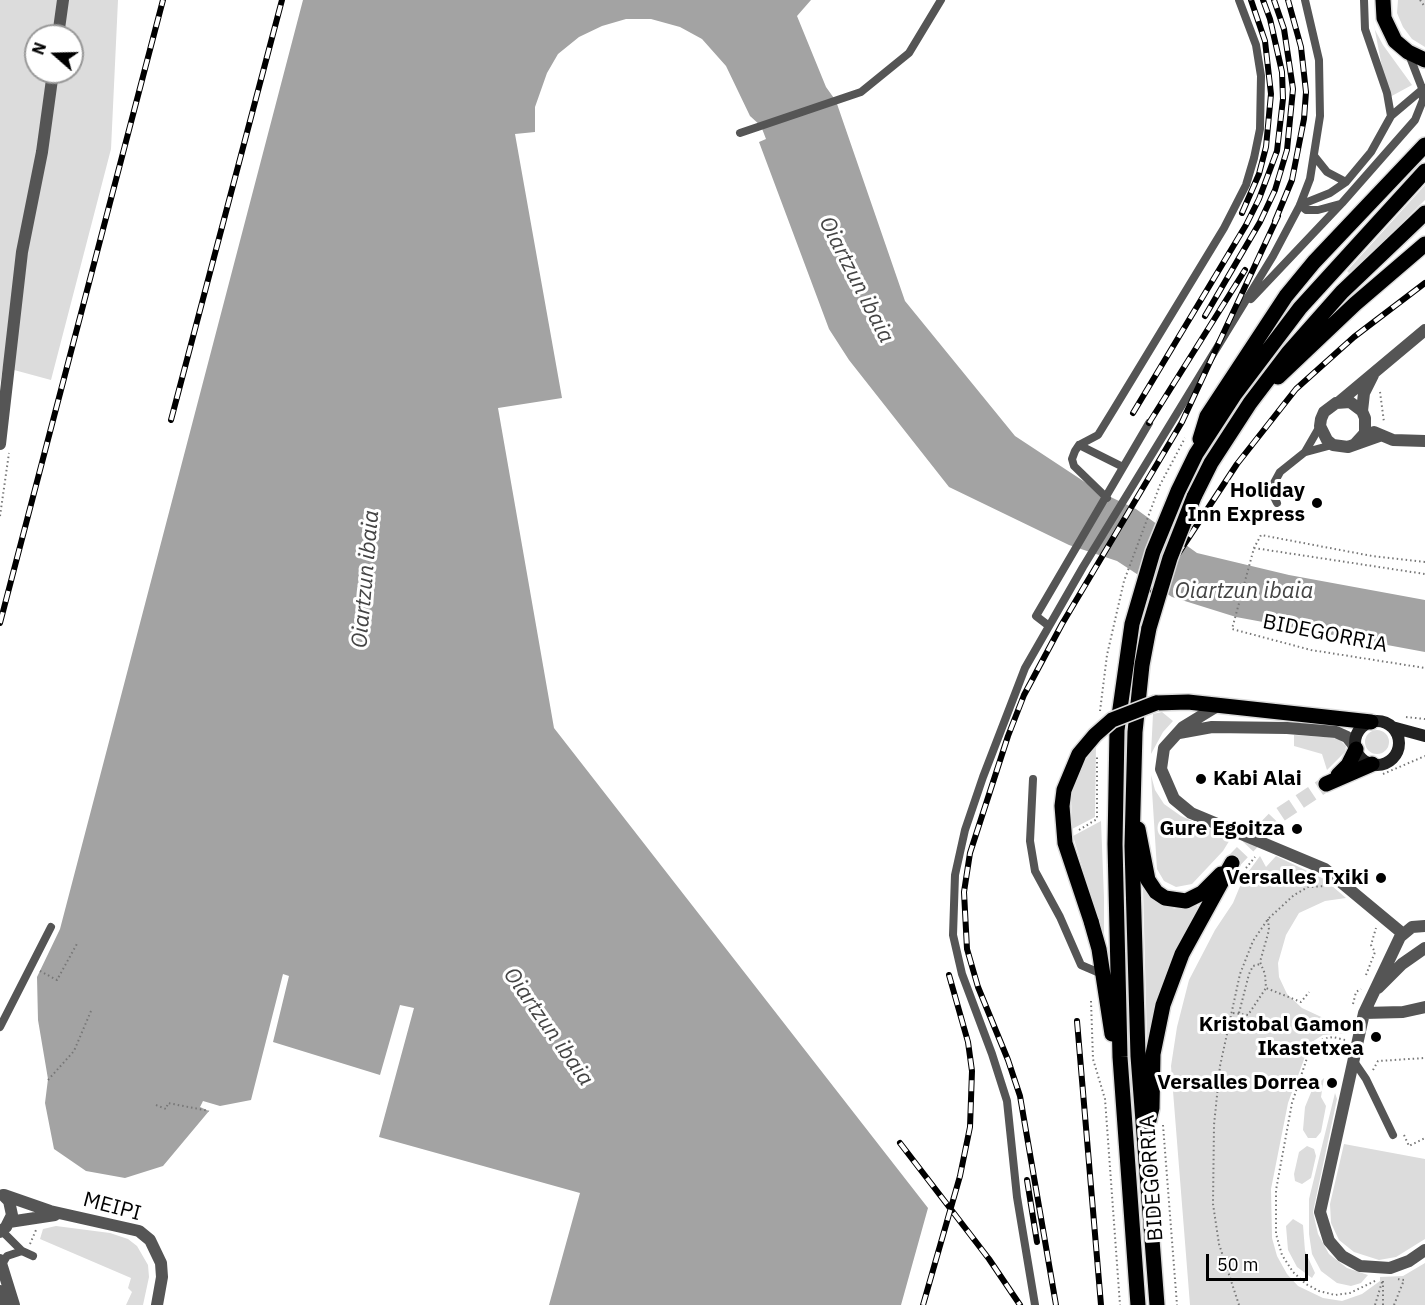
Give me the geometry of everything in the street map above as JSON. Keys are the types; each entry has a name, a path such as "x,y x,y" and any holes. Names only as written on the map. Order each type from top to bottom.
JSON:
{"main road":[{"path":"1383,0 1384,18 1388,29 1408,52 1425,60"},
{"path":"1196,454 1207,416 1286,296 1314,262 1425,144"},
{"path":"1138,1305 1120,1057 1115,784 1117,730 1124,663 1132,624 1153,552 1196,454 1273,340 1425,171"},
{"path":"1156,1305 1135,987 1132,807 1134,732 1149,628 1170,558 1194,497 1211,463 1250,403 1315,321 1425,213"},
{"path":"1250,403 1355,304 1423,247"},
{"path":"1120,1057 1109,1024 1097,972 1091,921 1065,843 1062,806 1064,790 1079,754 1095,735 1112,720 1155,703 1219,705 1371,722 1380,721 1391,727 1425,736"},
{"path":"1371,722 1360,729 1356,748 1345,769 1326,784 1372,764 1384,764 1396,752 1425,736"},
{"path":"1391,727 1398,741 1396,752"},
{"path":"1356,748 1362,759 1372,764"},
{"path":"1132,807 1148,880 1156,892 1165,898 1186,901 1202,893 1232,863 1182,954 1163,1005 1153,1054 1152,1108 1144,1138"}],"street":[{"path":"60,24 63,0"},
{"path":"0,444 22,252 42,152 51,84"},
{"path":"1377,429 1347,447 1333,445 1326,440 1320,426 1324,412 1340,402 1425,330"},
{"path":"1362,411 1364,393 1374,371"},
{"path":"1340,402 1350,402 1362,411 1377,429 1393,440 1425,441"},
{"path":"1219,705 1194,718 1173,736 1164,748 1161,769 1168,789 1181,807 1325,869 1401,935"},
{"path":"1173,736 1202,727 1287,728 1336,732 1347,737 1356,748"},
{"path":"1425,926 1412,927 1401,935 1361,1008 1356,1043 1321,1202 1324,1232 1342,1256 1369,1268 1399,1265 1425,1250"},
{"path":"1401,935 1398,944 1400,951 1407,955 1420,951"},
{"path":"1361,1008 1389,975 1420,951"},
{"path":"1361,1008 1403,1012 1425,1007"},
{"path":"2,1194 11,1208 4,1228"},
{"name":"MEIPI","path":"2,1194 66,1215 139,1231 150,1240 161,1263 162,1277 157,1305"},
{"name":"MEIPI","path":"4,1228 66,1215"},
{"path":"1,1263 14,1305"},
{"path":"0,1291 3,1305"}],"lane":[{"path":"740,133 861,92 909,53 941,0"},
{"path":"1106,499 1074,466 1072,459 1079,446 1098,435 1114,410 1224,228 1246,185 1260,129 1261,92 1256,45 1239,0"},
{"path":"1035,1305 1017,1197 1007,1101 992,1053 962,974 953,936 953,904 961,848 983,777 1025,668 1083,567 1240,311 1300,205 1315,157 1320,116 1320,81 1316,43 1305,0"},
{"path":"1364,0 1365,29 1387,93 1391,116"},
{"path":"1240,311 1342,203 1415,120 1423,100 1424,88 1408,52"},
{"path":"1300,205 1330,193 1346,182 1371,152 1391,116 1424,88"},
{"path":"1315,157 1327,172 1346,182"},
{"path":"1300,205 1306,210 1318,210 1342,203"},
{"path":"1048,626 1036,616 1149,423"},
{"path":"1277,503 1272,493 1280,472 1305,452 1320,426"},
{"path":"1305,452 1333,445"},
{"path":"1079,446 1123,467"},
{"path":"1034,779 1030,841 1035,871 1060,917 1080,965 1097,972"},
{"path":"0,1028 51,927"},
{"path":"1352,1059 1367,1082 1393,1135"},
{"path":"4,1228 22,1251 33,1256"},
{"path":"1,1263 7,1256 22,1251"}],"path":[{"path":"1420,0 1425,7"},
{"path":"1377,429 1380,391 1383,383"},
{"path":"1375,397 1376,388"},
{"path":"1376,406 1377,429"},
{"path":"1099,717 1114,619 1142,530 1160,485"},
{"path":"1425,562 1372,556 1261,535 1254,548 1425,574"},
{"name":"BIDEGORRIA","path":"1254,548 1232,629 1311,650 1425,668"},
{"path":"1078,830 1097,819 1098,749"},
{"path":"1243,873 1255,857"},
{"path":"1239,1305 1219,1244 1213,1204 1214,1125 1220,1066 1231,1013 1246,957 1268,919 1294,895 1308,887 1331,887"},
{"path":"1231,1013 1248,1015 1266,988 1261,965 1262,947 1269,930 1268,919"},
{"path":"1365,979 1375,952 1371,945 1377,925"},
{"path":"40,971 57,980 78,942"},
{"path":"1239,1013 1252,967 1261,965"},
{"path":"1097,972 1093,1059 1105,1099 1120,1305"},
{"path":"1266,988 1301,1002 1309,992"},
{"path":"1361,988 1356,992 1361,1008"},
{"path":"48,1080 74,1051 91,1011"},
{"path":"1356,1043 1333,1037 1323,1039 1308,1054 1292,1103 1276,1190 1276,1234 1282,1255 1293,1272 1306,1284 1319,1291 1335,1295 1350,1293 1383,1279"},
{"path":"1367,1082 1374,1078 1373,1068 1378,1061 1425,1058"},
{"path":"156,1105 166,1109 168,1103 209,1112"},
{"name":"BIDEGORRIA","path":"1163,1118 1177,1305"},
{"path":"1393,1135 1402,1131 1409,1146 1425,1138"},
{"path":"1392,1278 1404,1280 1394,1305"},
{"path":"1375,1305 1383,1279"},
{"path":"1383,1279 1383,1305"}],"shaded area":[{"path":"0,0 118,0 111,149 51,380 3,367 0,384"},
{"path":"1398,0 1425,0 1425,47 1412,39 1403,27 1397,13"},
{"path":"1371,10 1375,30 1383,45 1412,85 1388,98"},
{"path":"1425,185 1425,200 1350,274 1347,271"},
{"path":"1162,712 1173,721 1163,732 1151,754 1153,714"},
{"path":"1377,730 1385,734 1389,742 1385,750 1377,754 1369,750 1365,742 1369,734"},
{"path":"1294,735 1338,738 1346,746 1345,752 1327,770 1322,754 1294,746"},
{"path":"1096,745 1095,817 1072,829 1071,793 1085,759"},
{"path":"1151,775 1155,790 1164,804 1181,816 1231,838 1223,851 1192,884 1176,887 1164,881 1157,869"},
{"path":"1101,821 1104,898 1104,940 1073,836"},
{"path":"1260,856 1266,867 1276,856 1324,879 1346,898 1325,901 1299,913 1286,935 1278,963 1279,977 1287,994 1302,1008 1347,1029 1346,1033 1323,1035 1310,1043 1288,1103 1271,1189 1272,1238 1277,1256 1287,1274 1298,1286 1323,1298 1342,1301 1362,1294 1380,1281 1380,1277 1403,1276 1425,1263 1425,1305 1190,1305 1171,1066 1177,1027 1189,980 1215,930 1233,903 1243,879"},
{"path":"1143,888 1158,903 1175,909 1196,904 1198,907 1166,973 1155,1004 1150,1042 1147,1041"},
{"path":"1324,1078 1321,1097 1326,1106 1321,1132 1316,1138 1308,1138 1303,1130 1305,1107 1312,1090"},
{"path":"1335,1093 1337,1099 1313,1212 1318,1234 1329,1254 1347,1268 1368,1275 1361,1283 1351,1286 1337,1283 1321,1271 1312,1254 1309,1234 1309,1199"},
{"path":"1344,1144 1425,1159 1425,1239 1396,1257 1379,1260 1354,1252 1339,1240 1331,1223 1330,1204"},
{"path":"1307,1146 1314,1149 1316,1156 1311,1178 1302,1184 1295,1181 1294,1174 1299,1152"},
{"path":"1293,1219 1303,1225 1305,1251 1315,1273 1312,1278 1297,1267 1288,1250 1286,1226"},
{"path":"56,1226 110,1233 128,1239 137,1246 148,1265 149,1277 143,1305 126,1305 132,1292 128,1288 131,1278 40,1239 43,1229"}],"water":[{"name":"Oiartzun ibaia","path":"303,0 811,0 797,16 826,87 836,101 905,301 1015,436 1100,492 1136,509 1197,553 1289,575 1425,600 1425,652 1236,617 1172,597 1117,561 1069,545 949,487 849,360 829,329 759,142 766,139 761,126 750,116 726,66 702,39 680,27 651,19 626,19 602,26 579,37 558,54 547,73 535,107 535,132 515,134 562,398 498,408 554,728 928,1208 901,1305 549,1305 580,1193 379,1137 414,1008 400,1005 380,1075 273,1042 289,976 283,974 251,1100 220,1106 203,1101 200,1107 209,1111 163,1166 125,1178 86,1171 54,1149 45,1103 48,1079 38,1020 37,977 60,929"}],"tunnel":[{"path":"1232,863 1275,818 1326,784"}],"railway":[{"path":"0,623 163,0"},
{"path":"171,420 282,0"},
{"path":"1242,213 1259,174 1266,147 1271,94 1265,41 1251,0"},
{"path":"1133,413 1246,225 1259,199 1277,151 1283,99 1282,72 1270,19 1263,0"},
{"path":"1205,316 1260,222 1275,190 1287,150 1293,89 1284,29 1274,0"},
{"path":"1275,221 1292,180 1304,119 1306,92 1301,47 1288,0"},
{"path":"1056,1305 1020,1096 978,987 967,949 964,892 970,853 1008,736 1024,695 1062,624 1182,422 1278,216"},
{"path":"1149,423 1245,270"},
{"path":"1153,592 1237,464 1296,389 1354,337 1425,283"},
{"path":"923,1305 960,1176 970,1127 972,1071 968,1042 949,975"},
{"path":"1077,1021 1101,1305"},
{"path":"900,1143 989,1259 1020,1305"},
{"path":"1027,1180 1037,1242"}],"place":[{"name":"Holiday Inn Express","path":"1317,503"},
{"name":"Kabi Alai","path":"1201,779"},
{"name":"Gure Egoitza","path":"1297,829"},
{"name":"Versalles Txiki","path":"1381,878"},
{"name":"Kristobal Gamon Ikastetxea","path":"1376,1037"},
{"name":"Versalles Dorrea","path":"1332,1083"}]}
